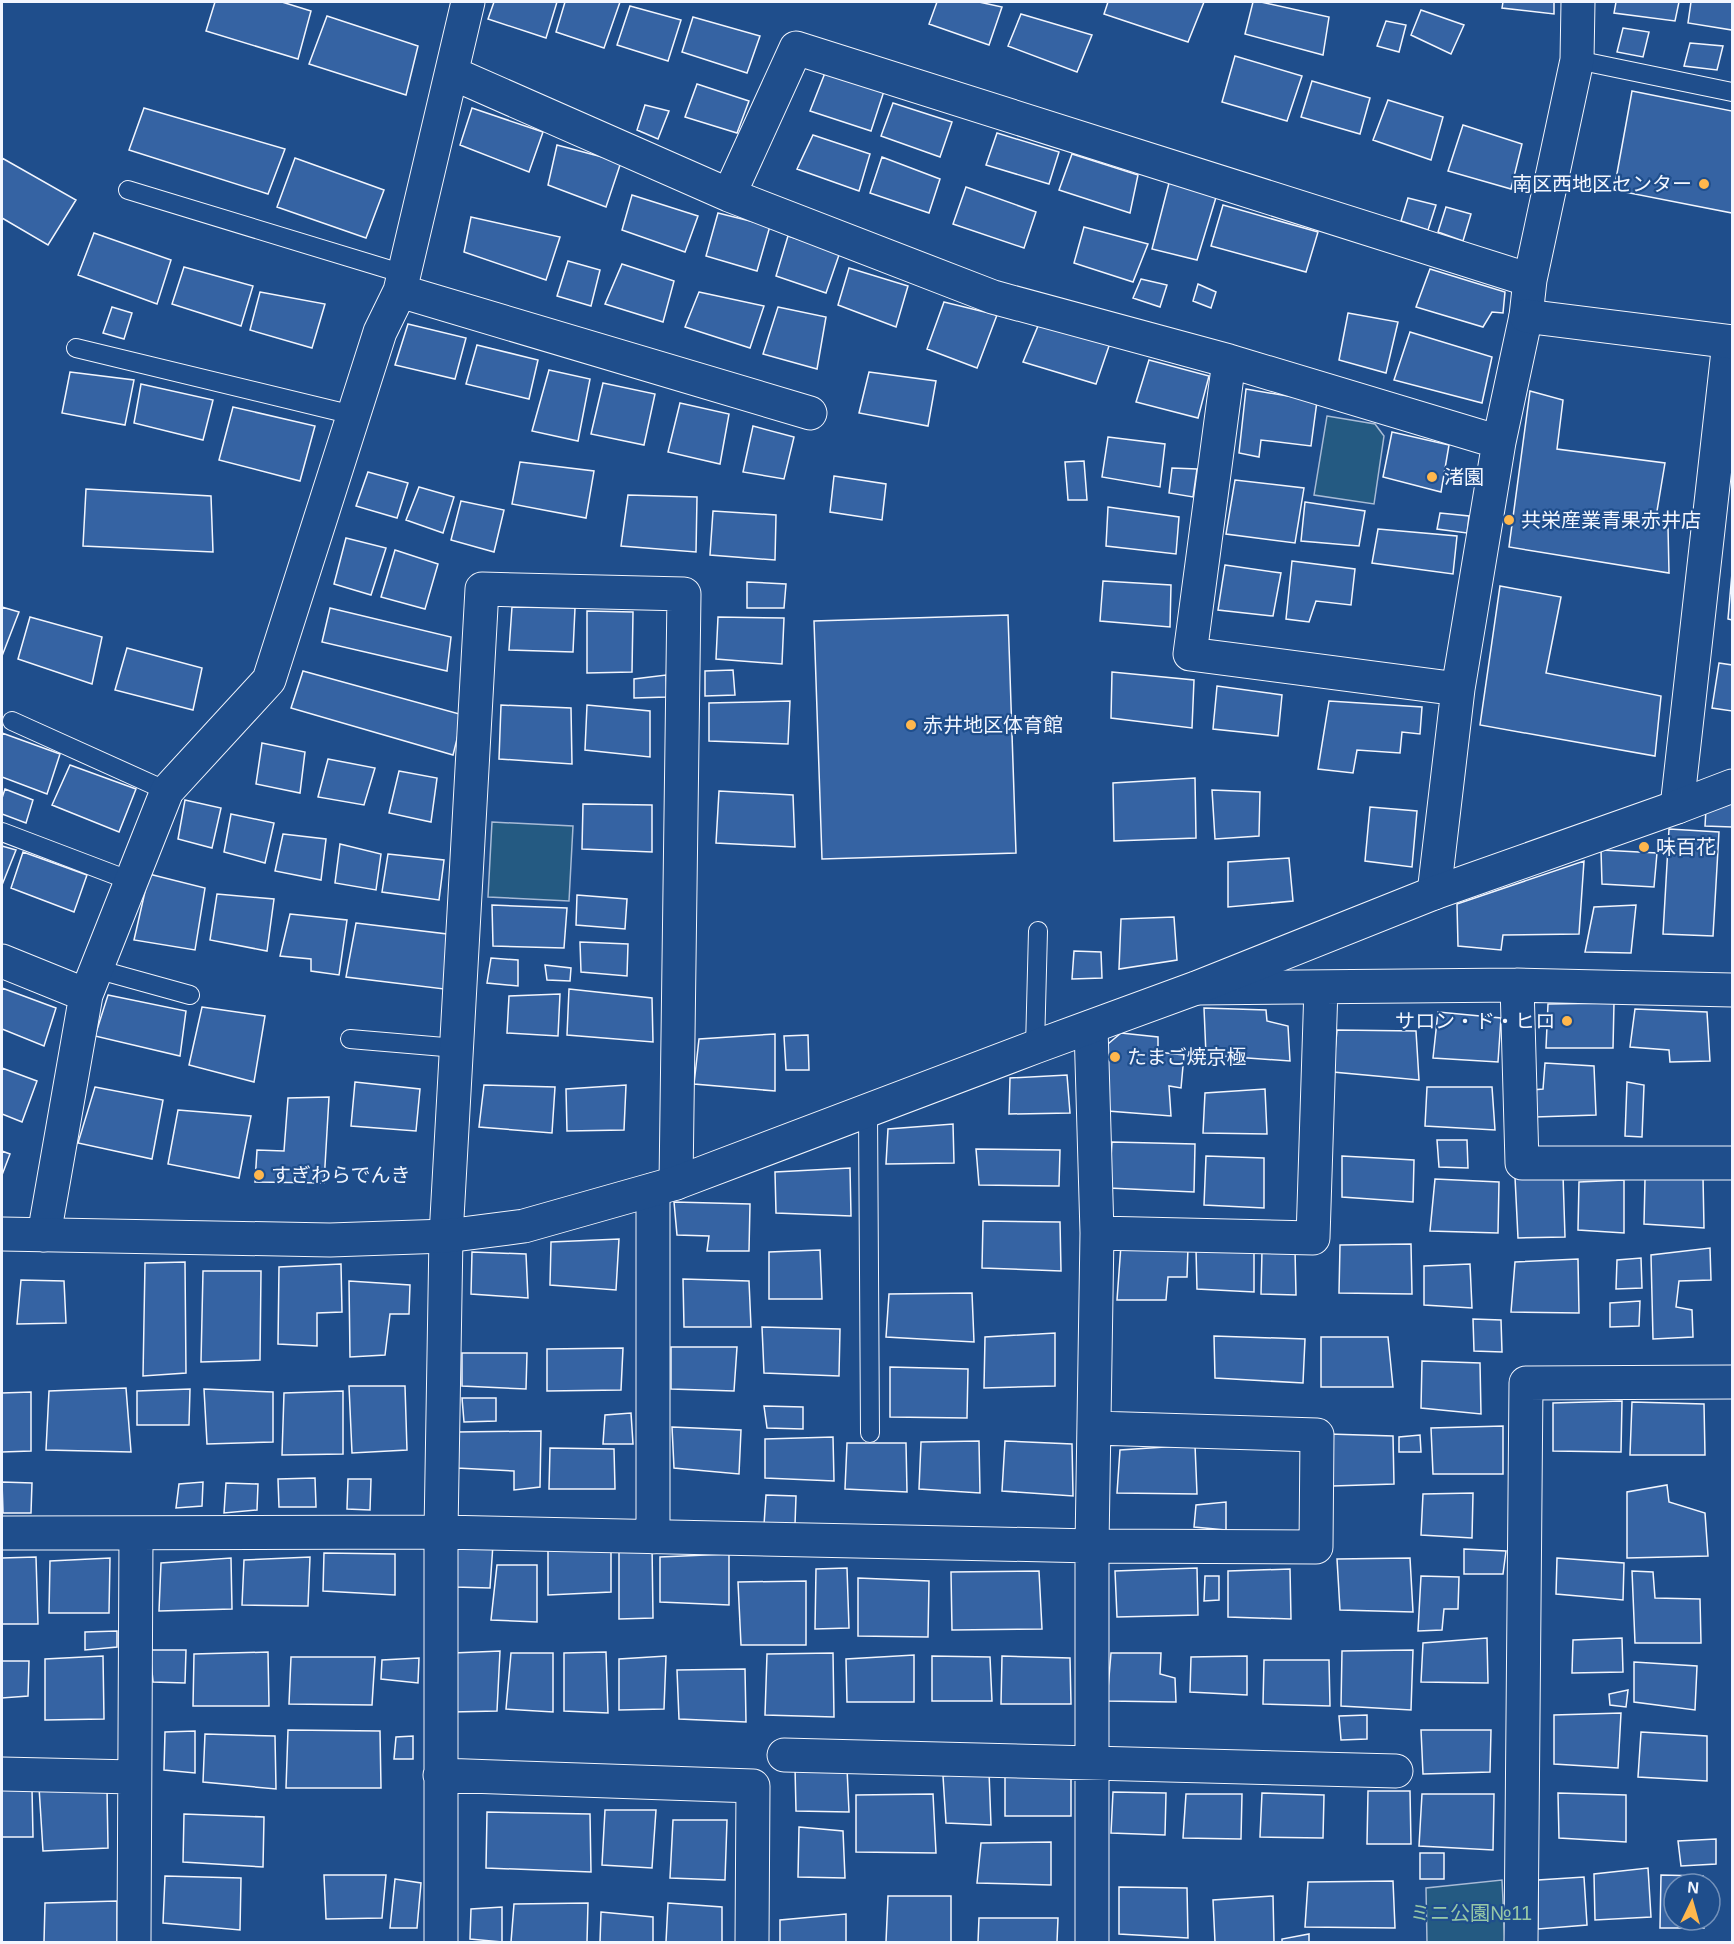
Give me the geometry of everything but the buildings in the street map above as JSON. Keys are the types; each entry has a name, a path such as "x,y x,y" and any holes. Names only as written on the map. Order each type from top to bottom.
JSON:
{"street":[{"path":"45,1235 91,982 167,791 268,680 380,332 402,283 468,2"},
{"path":"1434,892 1458,689 1499,442 1527,316 1530,280 1577,60 1578,2"},
{"path":"729,195 796,48 1530,280"},
{"path":"452,73 729,195 993,297 1229,362 1499,442"},
{"path":"402,283 810,413"},
{"path":"1527,316 1731,342 1677,807"},
{"path":"1229,362 1190,654 1458,689"},
{"path":"441,1942 441,1532 446,1236 482,589 684,594 653,1537"},
{"path":"2,1234 330,1240 446,1236 524,1226 664,1187 1196,988 1434,892 1732,786"},
{"path":"2,961 91,982"},
{"path":"1196,988 1518,985 1732,990"},
{"path":"1518,985 1522,1163 1732,1163"},
{"path":"1097,1233 1313,1238 1321,987"},
{"path":"1091,1027 1097,1233 1092,1546 1092,1942"},
{"path":"1732,1136 1732,1177"},
{"path":"1521,1942 1526,1383 1732,1382"},
{"path":"2,1533 441,1532 1092,1546 1316,1547 1317,1435 1095,1428"},
{"path":"134,1942 136,1534"},
{"path":"784,1755 1396,1772"},
{"path":"2,1774 134,1777"},
{"path":"440,1775 753,1786 752,1942"}],"lane":[{"path":"1577,60 1732,92"},
{"path":"128,190 402,283"},
{"path":"76,348 353,415"},
{"path":"12,720 167,791"},
{"path":"2,832 131,881"},
{"path":"1035,1047 1038,931"},
{"path":"91,982 190,995"},
{"path":"350,1039 456,1048"},
{"path":"868,1111 870,1433"}],"green space":[{"path":"1327,416 1375,424 1384,436 1374,504 1314,495"},
{"path":"492,822 573,826 569,901 488,897"},
{"name":"ミニ公園№11","path":"1502,1880 1505,1942 1427,1942 1426,1888"}],"place":[{"name":"南区西地区センター","path":"1704,184"},
{"name":"渚園","path":"1432,477"},
{"name":"共栄産業青果赤井店","path":"1509,520"},
{"name":"赤井地区体育館","path":"911,725"},
{"name":"味百花","path":"1644,847"},
{"name":"サロン・ド・ヒロ","path":"1567,1021"},
{"name":"たまご焼京極","path":"1115,1057"},
{"name":"すぎわらでんき","path":"259,1175"}]}
